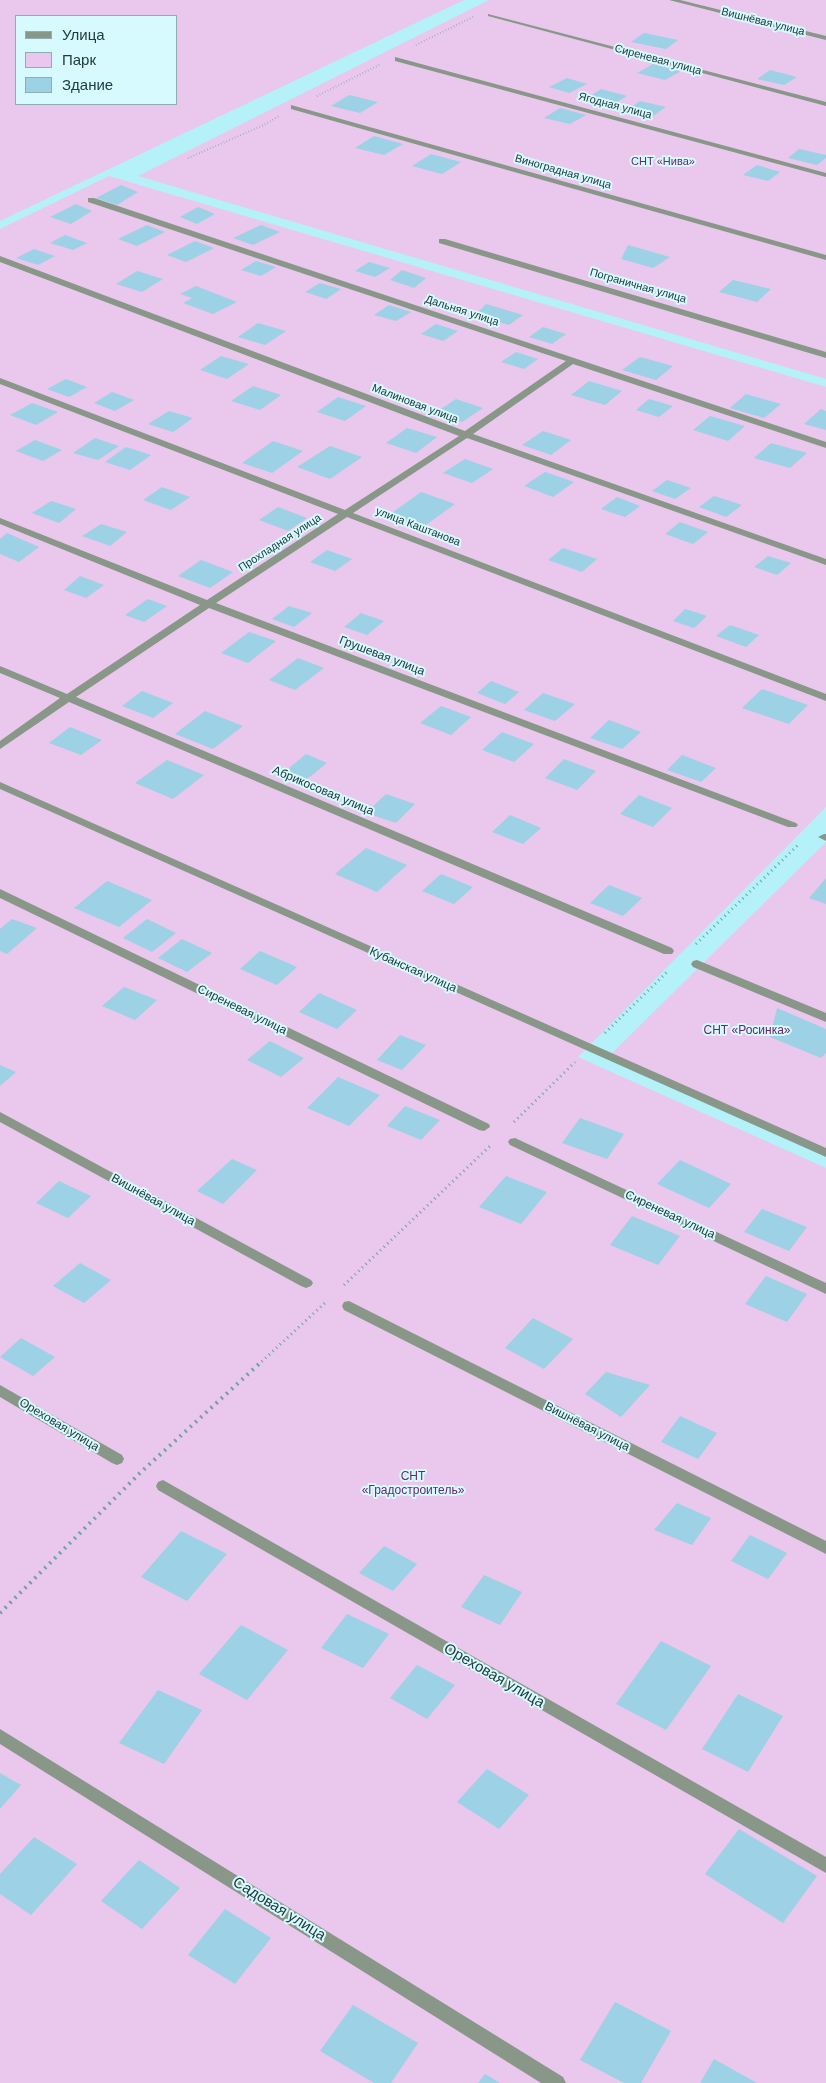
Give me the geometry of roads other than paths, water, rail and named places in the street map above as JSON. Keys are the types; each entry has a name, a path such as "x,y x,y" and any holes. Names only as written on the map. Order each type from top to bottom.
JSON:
{"street":[{"name":"Вишнёвая улица","path":"672,0 826,38"},
{"name":"Сиреневая улица","path":"490,15 826,104"},
{"name":"Ягодная улица","path":"398,59 826,175"},
{"name":"Виноградная улица","path":"294,107 826,258"},
{"name":"Дальняя улица","path":"91,200 826,445"},
{"name":"Пограничная улица","path":"442,241 826,355"},
{"name":"Малиновая улица","path":"0,259 466,435 826,562"},
{"name":"Прохладная улица","path":"0,746 208,604 466,435 573,360"},
{"name":"улица Каштанова","path":"0,381 826,698"},
{"name":"Грушевая улица","path":"0,521 208,604 792,825"},
{"name":"Абрикосовая улица","path":"0,669 668,951"},
{"name":"Кубанская улица","path":"0,786 826,1153"},
{"name":"Сиреневая улица","path":"0,892 484,1127"},
{"path":"697,964 826,1018"},
{"name":"Вишнёвая улица","path":"0,1116 306,1283"},
{"name":"Сиреневая улица","path":"515,1142 826,1289"},
{"name":"Вишнёвая улица","path":"349,1306 826,1548"},
{"name":"Ореховая улица","path":"0,1390 117,1459"},
{"name":"Ореховая улица","path":"163,1486 826,1866"},
{"name":"Садовая улица","path":"0,1736 558,2083"}],"park label":[{"name":"СНТ «Нива»","path":"663,162"},
{"name":"СНТ «Росинка»","path":"747,1031"},
{"name":"СНТ «Градостроитель»","path":"413,1484"}]}
